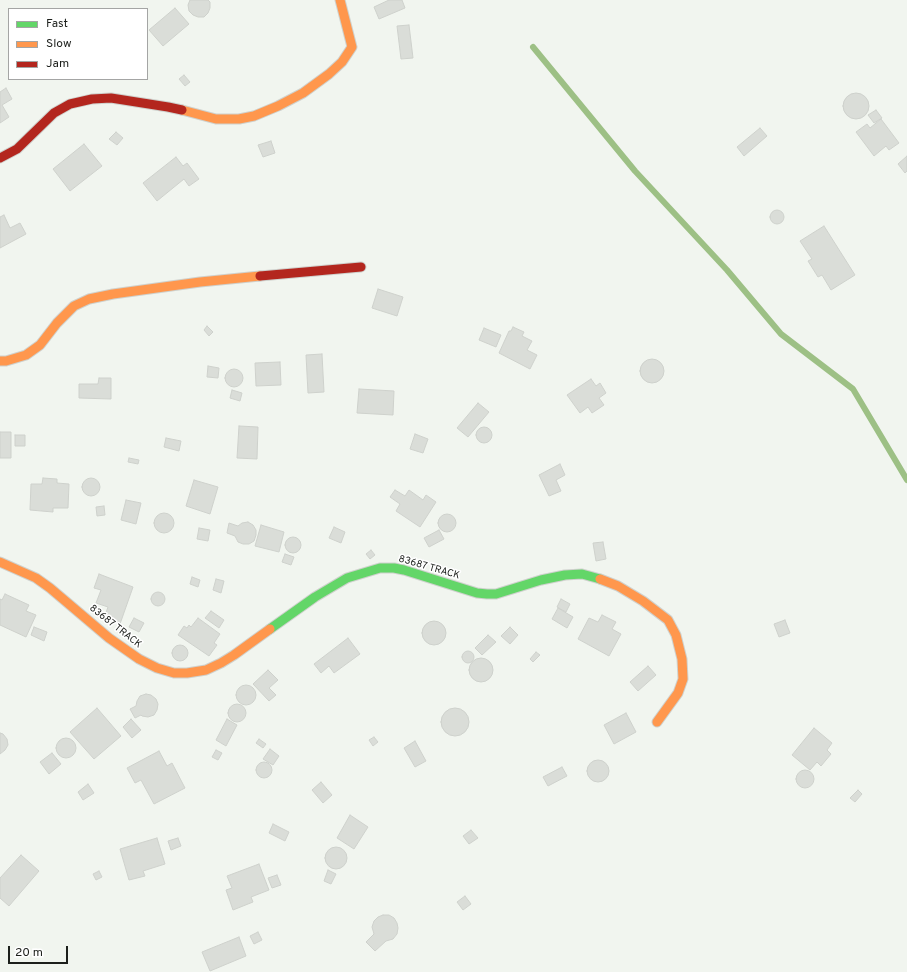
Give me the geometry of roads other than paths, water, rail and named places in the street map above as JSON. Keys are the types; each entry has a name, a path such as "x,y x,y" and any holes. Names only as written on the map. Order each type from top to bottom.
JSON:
{"street":[{"path":"0,158 17,148 54,113 70,104 92,98 111,98 168,107 216,119 239,119 254,116 278,106 303,93 329,74 342,62 352,47 340,0"},
{"path":"0,361 6,361 26,355 40,346 57,323 74,306 89,299 113,294 200,282 361,267"},
{"name":"83687 TRACK","path":"0,562 36,578 109,638 139,659 157,668 174,673 187,673 206,670 221,663 315,597 348,578 380,568 404,570 477,593 487,594 496,594 541,580 565,575 582,574 618,586 643,601 668,620 676,635 682,659 683,679 678,693 656,722"}],"waterway":[{"path":"533,47 635,171 727,270 781,334 853,389 907,480"}]}
